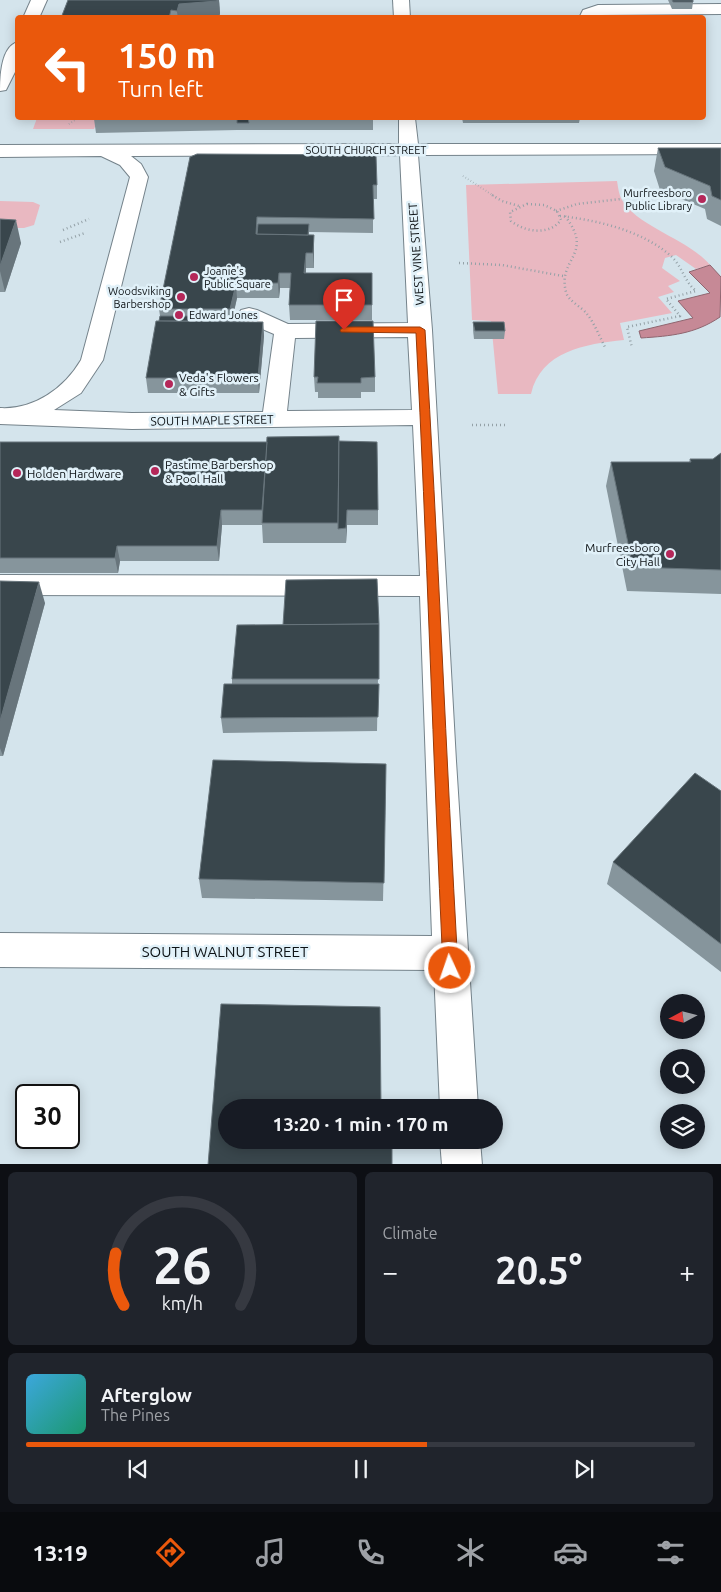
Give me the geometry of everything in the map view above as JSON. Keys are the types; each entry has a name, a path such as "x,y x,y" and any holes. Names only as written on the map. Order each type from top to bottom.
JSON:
{"street":[{"path":"32,15 39,0"},
{"path":"401,0 402,15"},
{"path":"590,0 669,1"},
{"path":"689,2 708,2 719,13"},
{"path":"588,15 588,13 598,10 719,13"},
{"path":"0,86 13,69"},
{"name":"WEST VINE STREET","path":"407,120 434,586 440,760 458,1099"},
{"name":"SOUTH CHURCH STREET","path":"4,149 721,149"},
{"path":"6,416 51,405 70,392 85,374 92,360 129,222 138,177 134,168 127,161 111,154 79,150"},
{"path":"249,315 285,332 305,330 420,330"},
{"path":"274,419 285,332"},
{"name":"SOUTH MAPLE STREET","path":"6,416 132,421 425,417"},
{"path":"0,585 434,586"},
{"name":"SOUTH WALNUT STREET","path":"0,950 450,953"},
{"path":"461,1149 462,1164"}],"path":[{"path":"462,175 502,201 520,206 535,204 556,211 560,216"},
{"path":"556,211 577,204 621,199"},
{"path":"520,206 510,212 511,221 530,230 553,228 558,224 560,216"},
{"path":"560,216 592,220 623,230 650,243 680,266 684,279 696,291 666,300 680,316 627,327 632,348"},
{"path":"564,216 572,224 578,243 578,248 563,276 566,296 587,314 606,349"},
{"path":"63,230 89,219"},
{"path":"60,242 85,233"},
{"path":"459,263 502,265 563,276"},
{"path":"472,425 507,425"}],"shaded area":[{"path":"36,120 98,120 94,129 33,129"},
{"path":"617,181 621,198 629,209 651,226 701,256 710,265 696,269 676,255 665,258 662,268 680,281 668,286 674,292 658,297 672,313 620,323 624,340 594,344 567,352 544,368 536,379 531,394 498,394 491,321 472,320 466,185"},
{"path":"0,201 33,202 40,205 34,225 24,228 0,228"},
{"path":"710,265 721,277 720,317 692,331 641,338 639,331 693,318 678,301 710,293 689,272"}],"building":[{"path":"68,0 217,0 179,4 177,11 171,10 170,15 62,15"},
{"path":"672,0 693,0 693,2 673,2"},
{"path":"237,120 248,120 249,123 237,123"},
{"path":"658,148 721,148 721,200 712,196 710,186 665,167"},
{"path":"197,154 376,155 377,185 373,185 374,219 257,217 256,234 314,235 313,253 306,253 304,273 372,273 372,305 289,305 291,273 279,273 278,283 236,284 230,309 159,309 190,157"},
{"path":"0,219 16,220 0,266"},
{"path":"258,224 309,224 308,235 257,234"},
{"path":"160,316 231,316 230,321 159,321"},
{"path":"156,321 263,322 258,378 146,378"},
{"path":"316,321 373,321 375,377 361,378 361,383 317,383 318,377 314,377"},
{"path":"473,322 504,322 505,331 475,331"},
{"path":"339,436 338,523 262,523 267,437"},
{"path":"339,441 377,442 378,510 347,510 346,528 338,529"},
{"path":"0,442 267,442 262,510 221,510 217,546 117,546 115,558 0,558"},
{"name":"Murfreesboro City Hall","path":"721,453 721,570 633,567 611,462 691,462 690,459 713,459"},
{"path":"377,579 379,624 283,625 286,580"},
{"path":"0,581 39,582 0,721"},
{"path":"379,624 379,679 232,679 237,625"},
{"path":"224,684 379,684 378,717 221,718"},
{"path":"213,760 386,764 384,883 199,879"},
{"path":"695,773 721,791 721,944 613,862"},
{"path":"221,1004 380,1007 381,1099 218,1099 218,1149 392,1149 392,1164 208,1164"}],"place":[{"name":"Murfreesboro Public Library","path":"702,199"},
{"name":"Joanie's Public Square","path":"194,277"},
{"name":"Woodsviking Barbershop","path":"181,297"},
{"name":"Edward Jones","path":"179,315"},
{"name":"Veda's Flowers & Gifts","path":"169,384"},
{"name":"Pastime Barbershop & Pool Hall","path":"155,471"},
{"name":"Holden Hardware","path":"17,473"},
{"name":"Murfreesboro City Hall","path":"670,554"}],"route":[{"path":"344,330 420,330 434,586 450,968"}]}
